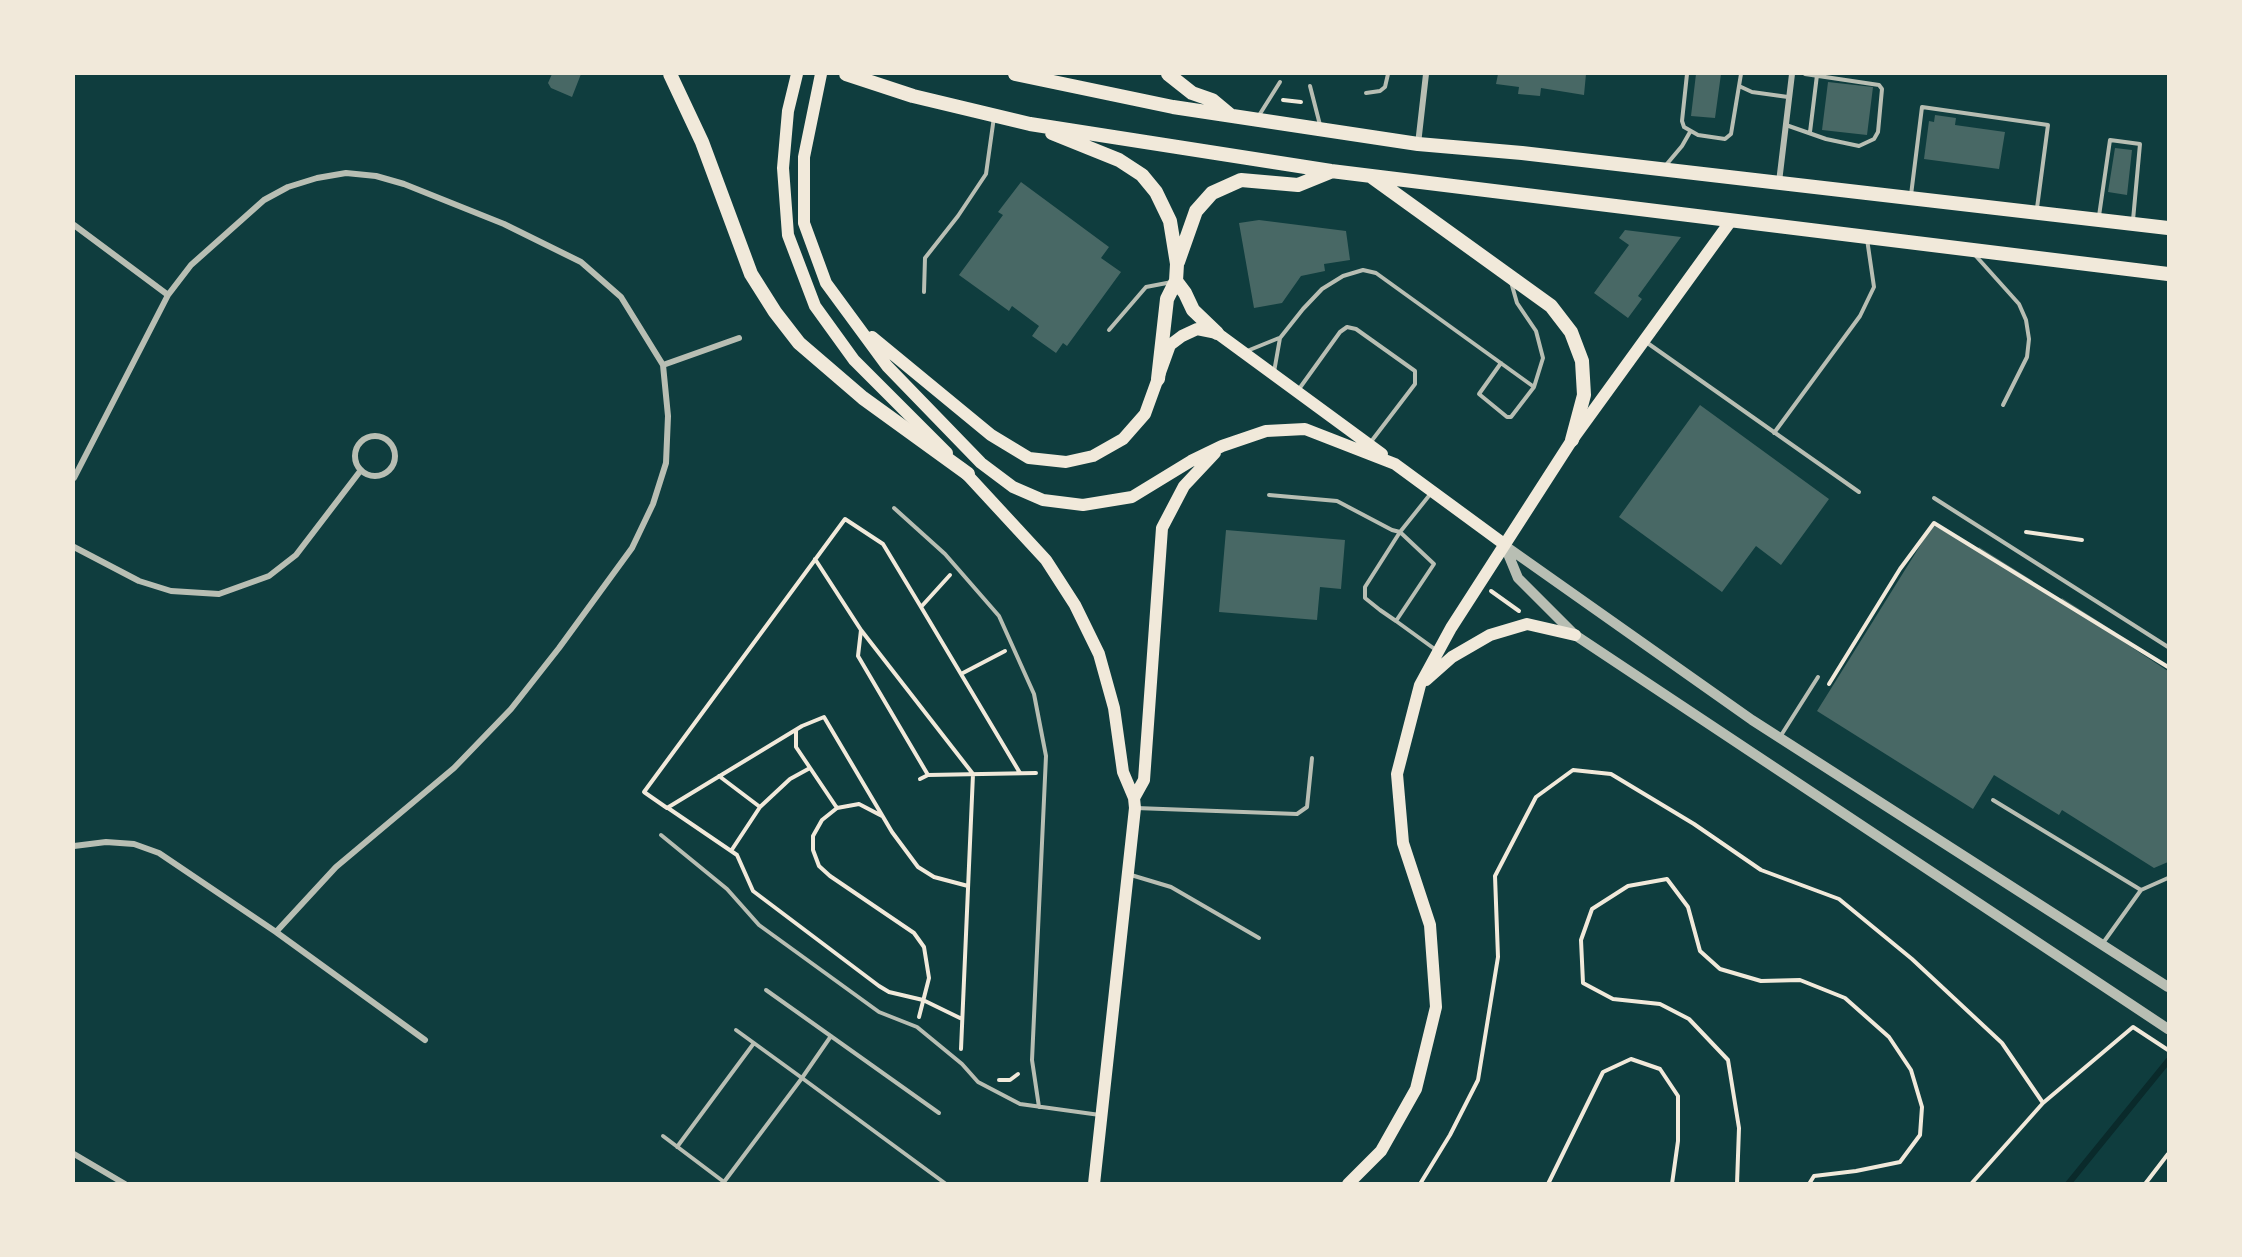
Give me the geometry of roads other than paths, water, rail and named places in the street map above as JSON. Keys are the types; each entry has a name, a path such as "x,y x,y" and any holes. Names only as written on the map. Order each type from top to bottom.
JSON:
{"highway":[{"path":"670,74 702,142 751,274 775,312 799,343 863,398 968,474"},
{"path":"846,74 913,96 1030,124 1119,160 1142,175 1156,192 1170,221 1177,264 1176,281 1167,299 1158,379"},
{"path":"1015,74 1232,117 1322,128 1418,144 1522,153 2169,228"},
{"path":"1168,74 1192,93 1212,100 1232,117"},
{"path":"1030,124 1331,171 1730,222 2169,274"},
{"path":"1177,264 1196,211 1212,193 1241,180 1298,186 1331,171"},
{"path":"1370,176 1551,306 1571,332 1582,361 1584,395 1572,440"},
{"path":"1176,281 1193,310 1217,333"}],"main road":[{"path":"797,74 788,111 783,168 788,235 815,306 854,360 968,474 1046,560 1075,605 1099,654 1114,708 1123,772 1135,803"},
{"path":"821,74 804,157 804,223 826,283 887,366 981,463 1013,487 1043,500 1083,505 1132,497 1191,461 1222,446 1266,431 1305,429 1366,448"},
{"path":"1348,1184 1381,1151 1416,1089 1436,1006 1430,925 1403,843 1396,774 1420,685 1438,651 1504,544 1572,440 1730,222"},
{"path":"849,317 991,435 1029,458 1066,462 1093,456 1123,438 1145,414 1170,345 1197,329 1217,333 1297,392 1366,448 1395,464 1504,544"},
{"path":"1094,1184 1135,803 1144,780 1162,528 1184,486 1222,446"},
{"path":"1420,685 1452,657 1490,635 1527,624 1575,635"}],"street":[{"path":"1418,144 1426,74"},
{"path":"1779,182 1792,74"},
{"path":"74,478 168,295 191,266 264,200 288,187 317,178 346,173 376,176 404,184 504,224 581,262 621,297 663,365 668,416 666,463 653,504 632,548 511,709 454,768 336,867 276,932"},
{"path":"74,225 168,295"},
{"path":"663,365 739,338"},
{"path":"370,436 388,441 394,450 392,466 385,473 375,476 361,470 354,458 361,441 370,436"},
{"path":"74,547 139,581 171,591 219,594 269,576 296,555 361,470"},
{"path":"1504,544 1518,578 1575,635 2165,1027"},
{"path":"1504,544 1780,738 2169,987"},
{"path":"74,846 106,842 134,844 159,853 276,932 425,1040"},
{"path":"74,1154 125,1184"}],"lane":[{"path":"1366,93 1380,91 1385,87 1388,74"},
{"path":"1687,74 1682,121 1684,127 1690,132 1725,139 1731,134 1741,74"},
{"path":"1786,125 1826,139 1859,146 1874,139 1878,132 1882,89 1879,85 1804,74"},
{"path":"1810,132 1817,75"},
{"path":"1256,120 1280,82"},
{"path":"1310,86 1322,128"},
{"path":"1739,86 1752,92 1789,97"},
{"path":"1911,197 1922,107 2048,125 2037,212"},
{"path":"924,292 925,258 958,216 986,174 994,114"},
{"path":"1660,170 1672,160 1690,132"},
{"path":"2099,220 2110,140 2140,144 2133,224"},
{"path":"1774,434 1860,316 1870,297 1874,287 1867,238"},
{"path":"1971,250 2019,304 2026,320 2029,339 2027,357 2003,405"},
{"path":"1243,352 1280,338 1322,289 1342,276 1363,270 1376,273 1534,387"},
{"path":"1501,363 1479,394 1507,417 1515,414 1534,387 1541,371 1540,343 1536,331 1517,303 1509,276"},
{"path":"1109,330 1146,287 1176,281"},
{"path":"1297,392 1340,332 1347,327 1356,329 1415,371 1417,377 1415,384 1366,448"},
{"path":"1274,375 1280,338"},
{"path":"1644,340 1859,492"},
{"path":"1433,492 1400,532 1365,587 1365,598 1438,651"},
{"path":"1269,495 1337,501 1392,531 1400,532 1434,564 1396,621"},
{"path":"1934,498 2169,647"},
{"path":"894,508 957,567 999,616 1034,694 1046,756 1032,1060 1039,1107"},
{"path":"1780,738 1818,677"},
{"path":"1135,803 1297,814 1307,807 1312,758"},
{"path":"1993,800 2141,890"},
{"path":"661,835 727,889 759,925 879,1012 917,1027 962,1064 978,1082 1020,1104 1101,1115"},
{"path":"1128,874 1171,887 1259,938"},
{"path":"2103,943 2141,890 2169,878"},
{"path":"766,990 939,1113"},
{"path":"736,1030 946,1184"},
{"path":"663,1136 724,1183 831,1036"},
{"path":"677,1147 754,1043"}],"waterway":[{"path":"2068,1184 2168,1061"}]}
